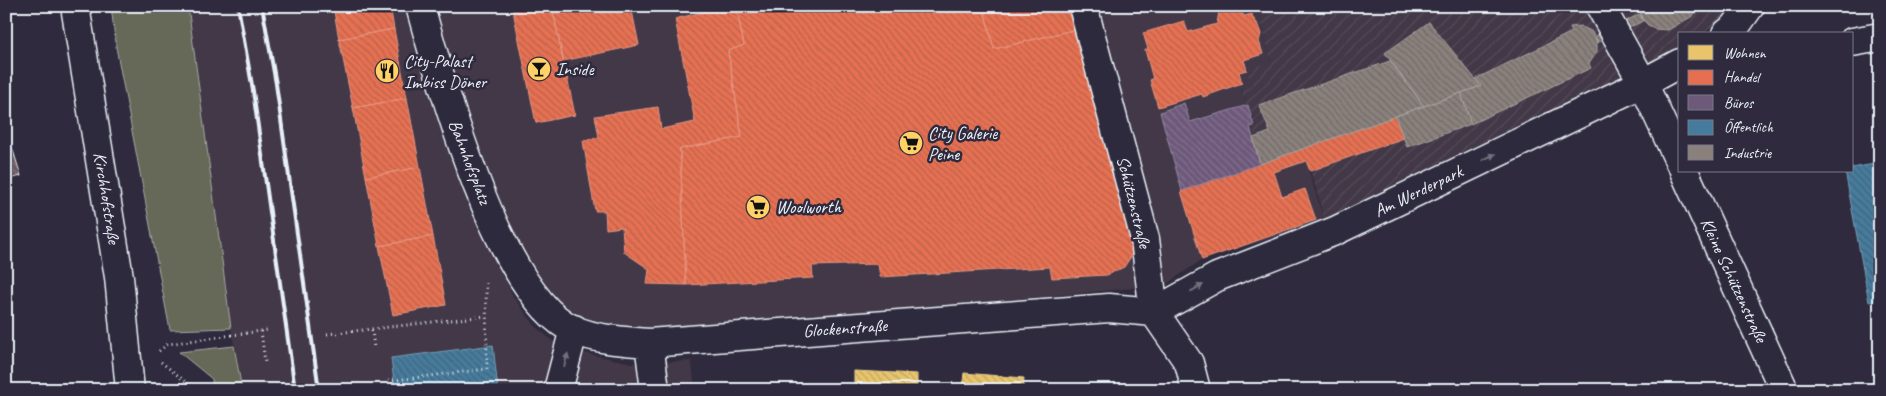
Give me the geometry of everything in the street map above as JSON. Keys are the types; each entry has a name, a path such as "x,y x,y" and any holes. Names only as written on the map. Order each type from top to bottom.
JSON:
{"street":[{"name":"Kirchhofstraße","path":"75,6 119,277 130,390"},
{"name":"Bahnhofsplatz","path":"420,6 456,127 485,205 527,285 544,306"},
{"name":"Schützenstraße","path":"1083,6 1144,239 1154,312 1188,363 1196,390"},
{"path":"1600,6 1643,82 1678,159"},
{"path":"1729,32 1736,28 1750,6"},
{"path":"1854,42 1880,37"},
{"name":"Am Werderpark","path":"1154,312 1217,276 1335,231 1678,64"},
{"name":"Kleine Schützenstraße","path":"1684,172 1784,390"},
{"name":"Glockenstraße","path":"544,306 574,330 599,337 649,343 1109,308 1154,312"},
{"path":"558,390 574,330"},
{"path":"649,343 655,390"}],"path":[{"path":"388,380 487,368 486,279"},
{"path":"327,334 486,316"},
{"path":"152,355 168,344 268,330"},
{"path":"372,330 374,348"},
{"path":"261,331 265,362"},
{"path":"159,361 196,390"}],"shaded area":[{"path":"188,6 407,6 441,128 513,296 536,327 561,348 632,363 692,361 695,390 242,390 231,328"},
{"path":"434,6 1255,6 1259,13 1271,62 1250,84 1240,87 1249,114 1306,161 1324,221 1202,260 1165,285 755,325 649,333 577,320 534,278 495,202 474,141"},
{"path":"1255,6 1732,6 1723,19 1706,32 1678,32 1678,50 1324,221 1307,161 1257,141 1240,86 1250,83 1247,69 1271,62 1259,13"}],"green space":[{"path":"111,6 188,6 231,328 170,330 116,47"},
{"path":"234,346 242,390 213,390 212,379 179,352"}],"building: Wohnen":[{"path":"854,371 917,374 917,390 854,390"},
{"path":"964,373 1024,378 1023,390 962,390"}],"building: Handel":[{"path":"333,6 390,6 394,29 339,39"},
{"path":"512,6 552,6 575,115 536,123"},
{"path":"552,6 631,6 639,45 563,61"},
{"path":"726,6 736,6 744,45 728,51 742,137 680,149 686,285 647,284 649,269 624,252 622,227 606,229 605,211 595,211 583,141 599,137 595,116 658,107 661,129 695,122 675,19"},
{"name":"City Galerie Peine","path":"736,6 983,6 994,49 1081,28 1134,252 1124,267 1107,275 1052,278 1050,267 880,277 878,264 812,266 813,278 686,285 680,149 742,137 728,51 744,45"},
{"path":"983,6 1074,6 1081,28 994,49"},
{"path":"1233,6 1241,11 1244,16 1252,14 1261,34 1259,41 1263,54 1244,60 1247,70 1239,72 1242,83 1203,97 1202,94 1158,107 1150,80 1153,79 1145,50 1148,49 1143,33 1184,21 1188,32 1217,24 1219,11"},
{"path":"394,29 407,98 353,108 339,39"},
{"path":"407,98 420,167 366,177 353,108"},
{"path":"1395,116 1404,138 1310,171 1306,161 1274,172 1282,197 1305,189 1316,220 1202,260 1181,191"},
{"path":"420,167 433,236 379,246 366,177"},
{"path":"433,236 446,305 393,315 379,246"}],"building: Büros":[{"path":"1184,103 1190,122 1248,105 1254,126 1250,127 1260,164 1182,191 1160,112"}],"building: Öffentlich":[{"path":"1880,163 1880,300 1869,302 1845,172 1854,172 1854,168"},
{"path":"493,345 498,390 395,390 391,358"}],"building: Industrie":[{"path":"1639,6 1704,6 1691,17 1668,30 1655,29 1648,25 1642,19"},
{"path":"1640,14 1643,21 1597,43 1595,36"},
{"path":"1429,22 1481,86 1424,106 1385,53"},
{"path":"1580,26 1591,31 1597,40 1597,52 1589,64 1591,68 1471,124 1461,93 1481,86 1475,79 1572,32 1570,27"},
{"path":"1390,61 1424,106 1260,164 1253,138 1270,132 1259,105"},
{"path":"1461,93 1471,124 1407,147 1395,116"}],"building: Sonstige":[{"path":"12,147 21,176 6,180 6,148"}],"railway":[{"path":"238,6 253,91 295,390"},
{"path":"262,6 276,84 319,390"}],"place":[{"name":"Inside","path":"539,69"},
{"name":"City-Palast Imbiss Döner","path":"387,71"},
{"name":"City Galerie Peine","path":"911,143"},
{"name":"Woolworth","path":"758,207"}]}
